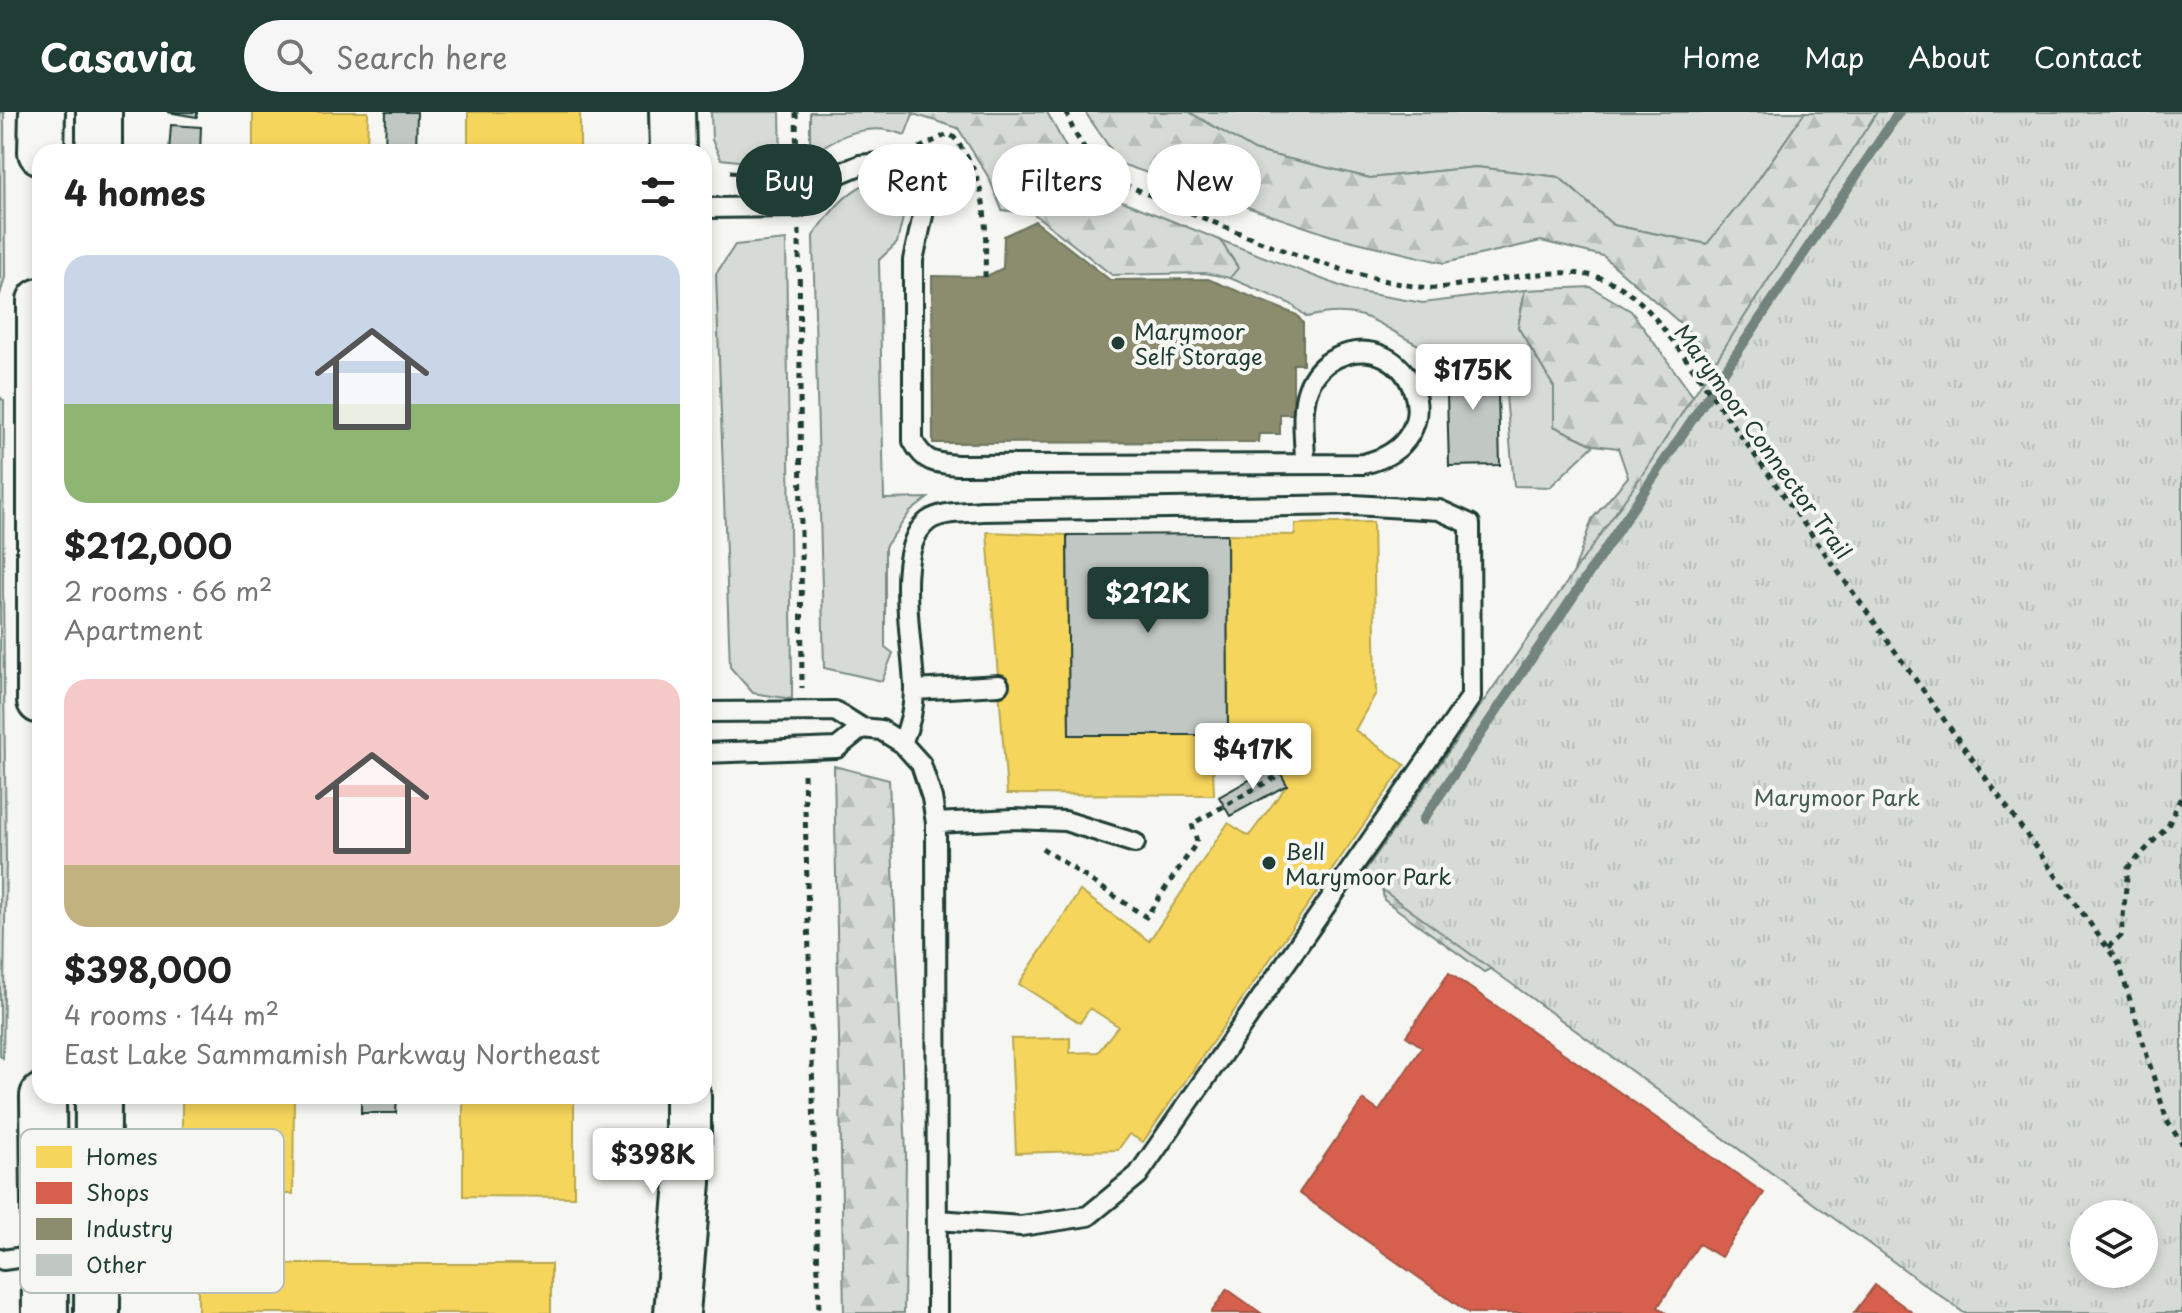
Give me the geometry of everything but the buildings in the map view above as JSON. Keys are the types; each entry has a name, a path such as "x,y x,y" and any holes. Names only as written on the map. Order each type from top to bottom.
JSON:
{"main road":[{"path":"41,144 42,112"},
{"path":"99,112 99,144"},
{"path":"672,112 673,144"},
{"path":"37,1129 41,1104"},
{"path":"98,1104 98,1129"},
{"path":"677,1313 688,1182 688,1104"},
{"path":"12,1258 20,1216"},
{"path":"33,1293 45,1313"}],"lane":[{"path":"712,208 798,207 813,202 836,175 860,165 889,162 913,174 928,193 913,260 913,441 921,456 933,463 1305,464 1363,464 1381,460 1396,451 1408,438 1416,420 1411,382 1399,367 1383,356 1364,351 1345,354 1328,362 1315,375 1307,391 1305,408 1305,464"},
{"path":"902,743 911,722 914,690 907,573 914,536 930,519 982,511 1354,505 1439,510 1470,524 1471,697 1138,1175 1088,1216 1021,1226 938,1220"},
{"path":"914,690 999,685"},
{"path":"712,712 835,711 862,728 881,730 902,743 921,764 936,823 937,1313"},
{"path":"712,753 837,748 862,728"},
{"path":"936,823 1013,819 1065,821 1135,843"}],"path":[{"path":"796,112 796,144"},
{"name":"Marymoor Connector Trail","path":"1067,112 1088,153 1107,177 1270,243 1381,281 1432,288 1555,274 1596,276 1627,289 1647,308 1681,352 2108,947 2119,964 2167,1121 2182,1144"},
{"path":"799,238 802,698"},
{"path":"803,764 819,1313"},
{"path":"2108,947 2121,936 2128,868 2168,826 2182,795"}],"green space":[{"path":"0,112 4,112 5,277 0,295"},
{"path":"711,112 780,112 781,144 736,144 736,161 721,159 712,140"},
{"path":"810,112 913,114 905,135 879,129 867,130 828,144 810,144"},
{"path":"1047,112 1064,144 992,144 992,185 976,157 976,144 968,144 958,128 913,114"},
{"path":"1085,112 1189,112 1244,144 1147,144 1147,173 1131,167 1131,144 1107,144"},
{"path":"1189,112 1805,112 1751,190 1708,244 1613,225 1559,177 1476,167 1370,178 1261,152 1261,144 1244,144"},
{"path":"1805,112 2040,112 1764,411 1679,322 1603,256 1541,241 1444,263 1332,236 1261,212 1261,152 1370,178 1476,167 1559,177 1613,225 1707,244 1751,190"},
{"name":"Marymoor Park","path":"1877,112 2182,112 2182,1313 1964,1313 1362,875 1642,475"},
{"path":"858,188 858,216 903,216 897,243 879,260 884,499 928,498 910,512 885,547 885,647 893,653 882,681 824,668 813,236 828,216 842,216 843,200"},
{"path":"1131,205 1147,211 1147,216 1160,216 1220,240 1238,268 1230,278 1205,273 1112,275 1037,216 1131,216"},
{"path":"786,240 792,699 753,693 730,667 716,274 735,245"},
{"path":"1220,240 1353,291 1423,303 1525,290 1518,327 1554,387 1554,426 1594,445 1550,487 1514,486 1502,350 1458,354 1434,352 1361,316 1328,313 1307,317 1291,304 1230,278 1238,267"},
{"path":"1591,287 1631,311 1738,458 1510,960 1484,972 1384,900 1379,867 1569,586 1592,519 1628,477 1618,448 1594,445 1554,426 1554,387 1518,327 1525,290"},
{"path":"0,397 4,401 6,858 3,1058 0,1056"},
{"path":"834,766 889,780 906,1154 904,1313 844,1313"}],"waterway":[{"path":"1423,820 1899,112"}],"place":[{"name":"Marymoor Self Storage","path":"1118,343"},
{"name":"Bell Marymoor Park","path":"1269,863"}]}
